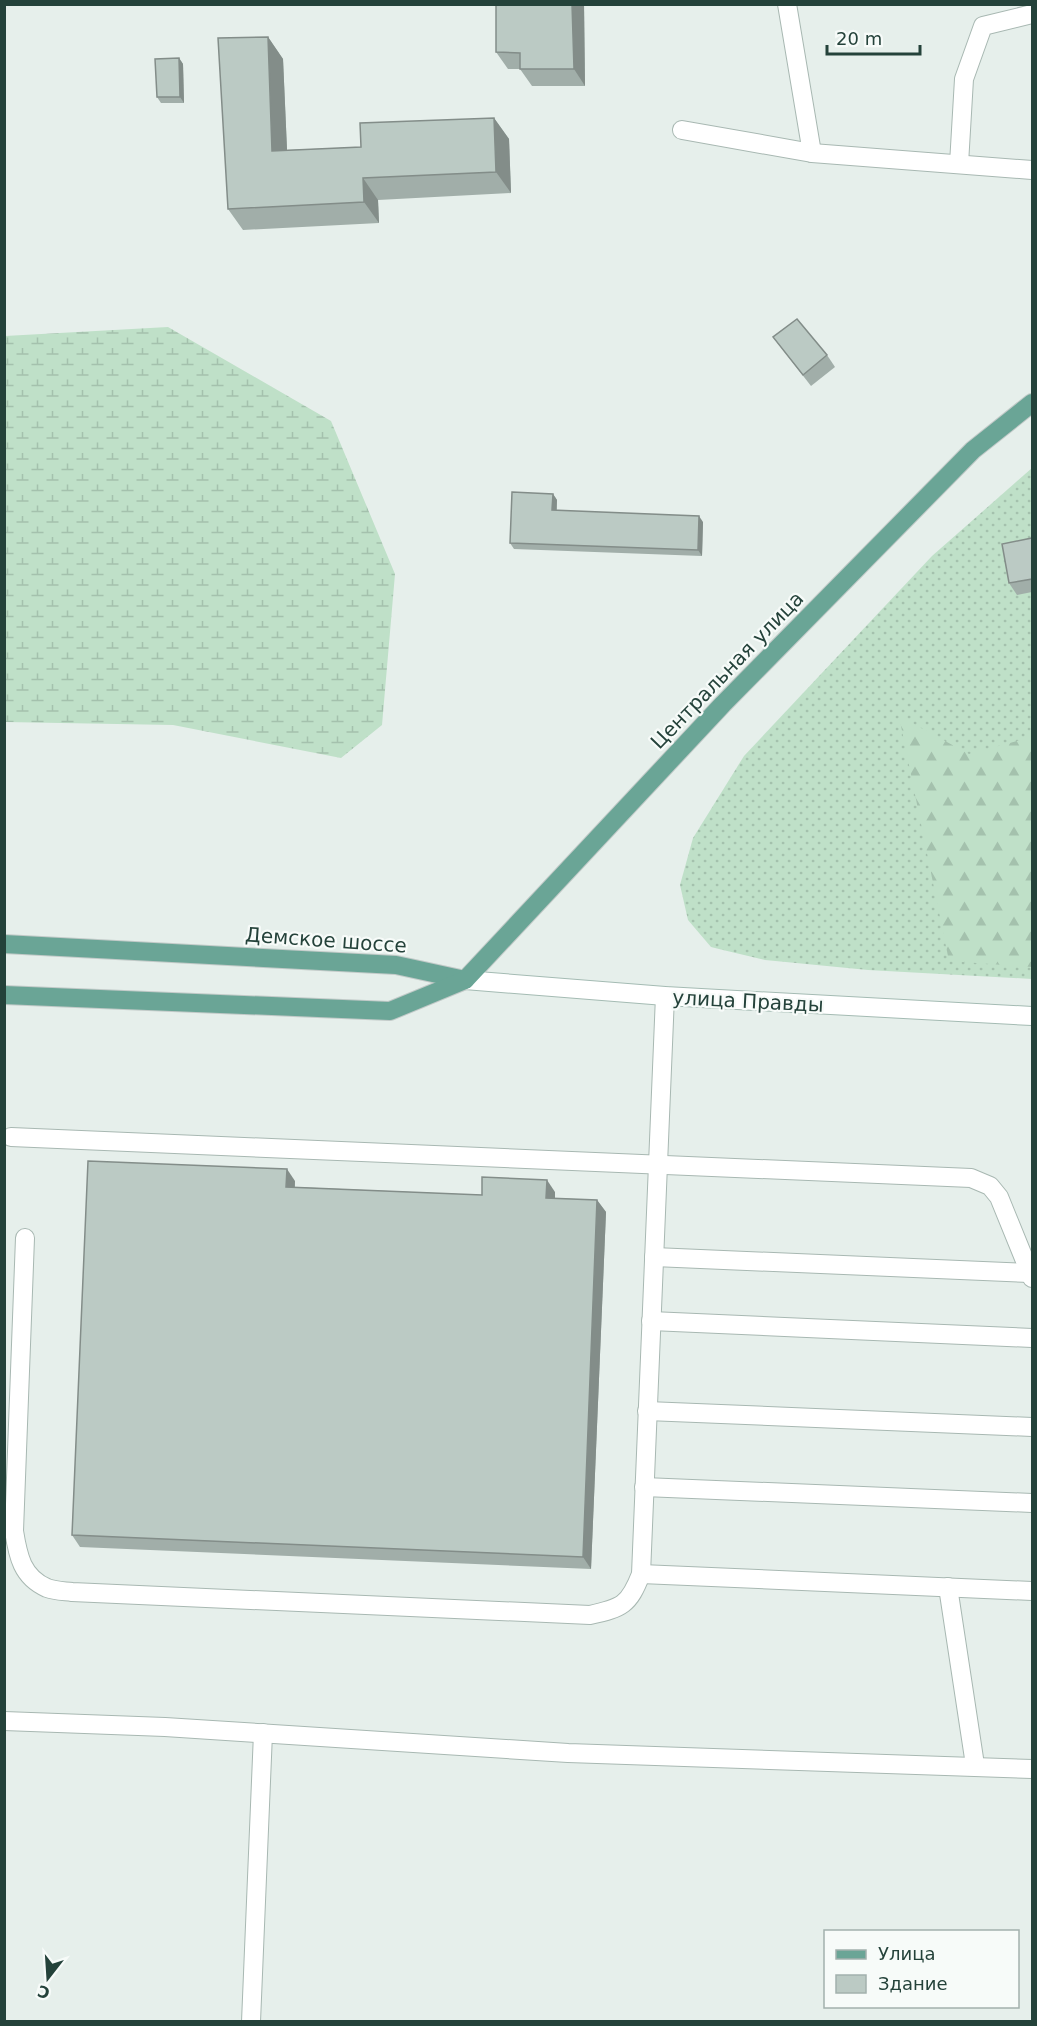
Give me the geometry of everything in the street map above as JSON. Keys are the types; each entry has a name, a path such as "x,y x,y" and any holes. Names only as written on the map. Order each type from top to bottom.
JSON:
{"main road":[{"name":"Центральная улица","path":"465,980 723,704 973,450 1032,403"},
{"name":"Демское шоссе","path":"4,944 396,965 465,980"},
{"path":"4,995 390,1011 465,980"}],"street":[{"path":"787,4 812,153"},
{"path":"959,164 964,79 983,26 1032,14"},
{"path":"682,130 812,153 1032,170"},
{"name":"улица Правды","path":"465,980 665,996 1032,1016"},
{"path":"25,1238 14,1531 18,1559 28,1574 47,1588 84,1593 590,1615 614,1610 624,1604 634,1591 640,1574 665,996"},
{"path":"11,1137 971,1178 990,1186 999,1197 1031,1276 654,1257"},
{"path":"651,1321 1032,1338"},
{"path":"647,1411 1032,1427"},
{"path":"644,1487 1032,1503"},
{"path":"640,1574 1032,1591"},
{"path":"948,1587 975,1766"},
{"path":"4,1721 263,1733 568,1753 1032,1769"},
{"path":"251,2022 263,1733"}],"green space":[{"path":"168,327 331,421 395,574 382,725 341,758 173,725 5,722 5,336"},
{"path":"1032,468 1032,979 868,970 765,960 711,947 688,920 680,885 693,838 744,756 932,556"},
{"path":"899,716 969,754 1032,737 1032,967 949,961"}],"building":[{"path":"496,4 572,4 574,69 520,69 520,53 496,52"},
{"path":"268,37 272,151 361,147 360,123 494,118 496,172 363,178 364,202 228,209 218,38"},
{"path":"179,58 180,97 157,97 155,59"},
{"path":"797,319 827,355 803,375 773,337"},
{"path":"512,492 553,494 552,510 699,516 698,550 510,543"},
{"path":"1032,538 1032,579 1009,583 1002,544"},
{"path":"88,1161 287,1169 286,1187 482,1195 482,1177 547,1180 546,1198 597,1200 583,1557 72,1535"}]}
